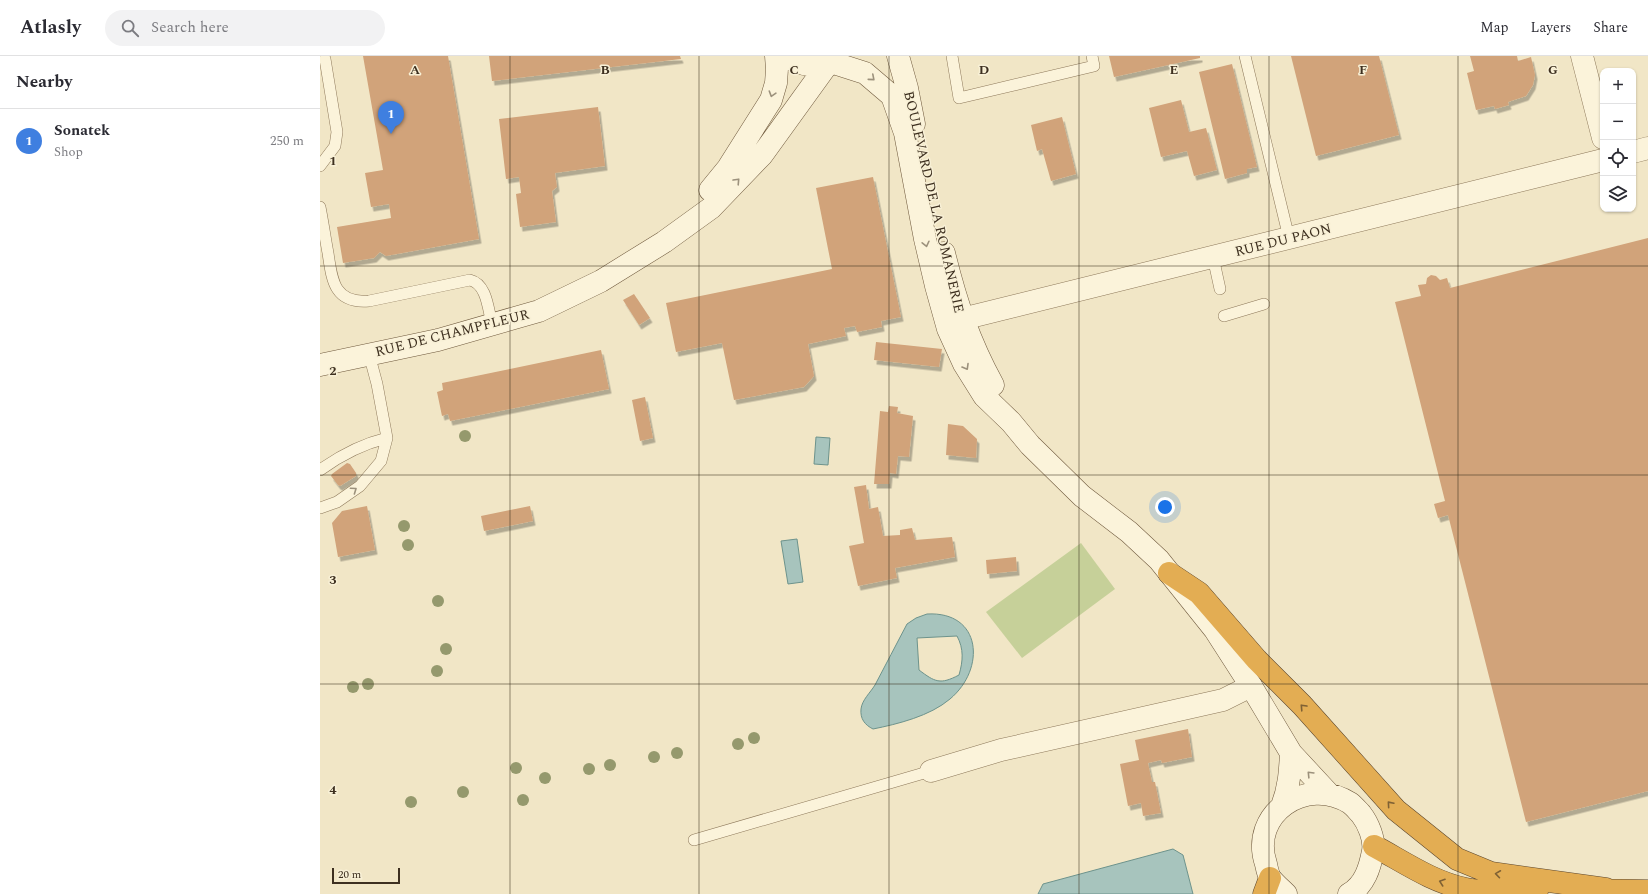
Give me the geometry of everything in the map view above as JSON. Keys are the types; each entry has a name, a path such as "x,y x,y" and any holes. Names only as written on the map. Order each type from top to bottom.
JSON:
{"highway":[{"path":"1170,573 1199,593 1257,660 1302,706 1396,810 1457,859 1491,873 1606,889"},
{"path":"1374,846 1431,878 1467,890 1648,890"}],"street":[{"name":"RUE DE CHAMPFLEUR","path":"664,242 728,168 771,100 776,83 776,56"},
{"name":"BOULEVARD DE LA ROMANERIE","path":"785,56 791,60 809,65 839,62 866,73 892,96 905,133 925,240 948,329 964,364 984,396 1011,422"},
{"name":"BOULEVARD DE LA ROMANERIE","path":"898,56 907,88 926,181 950,282 962,319 977,356 1011,422"},
{"path":"1582,56 1600,126"},
{"name":"RUE DE CHAMPFLEUR","path":"320,365 438,340 539,311 601,281 664,242 711,208 762,155 839,62"},
{"path":"1636,151 1648,148"},
{"name":"RUE DU PAON","path":"962,319 1600,161"},
{"path":"1011,422 1030,445 1082,496 1129,532 1159,560 1215,630 1291,753 1329,794 1351,804 1367,822 1374,846 1370,870 1353,893"},
{"path":"930,771 1001,750 1223,700 1251,686"},
{"path":"1286,894 1267,886 1262,853 1266,827 1282,806 1287,791 1290,774 1291,753"},
{"path":"1282,806 1305,794 1329,794"}],"lane":[{"path":"952,56 959,98 1094,66 1092,56"},
{"path":"1245,56 1289,238"},
{"path":"320,166 335,146 337,132 325,59"},
{"path":"320,207 332,279 340,293 346,298 353,301 369,301 470,280 478,283 482,288 492,324"},
{"path":"1213,257 1220,289"},
{"path":"1224,316 1264,304"},
{"path":"320,508 337,502 362,484 381,460 387,438 377,384 369,354"},
{"path":"320,470 339,456 369,442 387,438"},
{"path":"694,840 930,771"}],"green space":[{"path":"1081,543 1115,589 1022,658 986,612"}],"water":[{"path":"816,437 830,438 828,465 814,464"},
{"path":"797,539 803,582 788,584 781,541"},
{"path":"927,614 945,616 959,622 968,632 973,644 973,658 969,673 962,687 942,705 923,715 893,725 873,729 865,724 862,719 862,706 875,685 907,624 916,618","holes":["957,636 962,655 959,675 947,680 938,681 919,670 917,638"]},
{"path":"1173,849 1183,855 1193,894 1038,894 1043,884"}],"building":[{"path":"363,56 448,56 479,239 386,256 380,252 374,258 343,263 337,227 391,218 389,204 371,207 365,173 383,170"},
{"path":"489,56 680,56 681,59 492,81"},
{"path":"1109,56 1200,56 1200,58 1114,77"},
{"path":"1291,56 1379,56 1399,135 1316,156"},
{"path":"1470,56 1517,56 1518,61 1531,57 1535,75 1533,85 1526,96 1508,102 1509,105 1495,109 1494,106 1476,110 1467,73 1474,71"},
{"path":"1232,64 1257,167 1247,169 1247,173 1225,179 1199,72"},
{"path":"1181,100 1189,132 1206,128 1217,170 1194,176 1187,151 1161,157 1149,108"},
{"path":"598,107 605,166 555,173 557,187 552,191 556,222 520,227 516,194 521,193 519,177 506,179 499,119"},
{"path":"1062,117 1076,174 1051,181 1042,149 1037,151 1031,125"},
{"path":"873,177 901,317 881,321 882,327 857,332 855,326 844,328 846,336 808,344 814,376 804,387 734,400 722,343 676,352 666,303 832,269 816,188"},
{"path":"1648,238 1648,791 1526,822 1448,515 1438,518 1434,504 1445,501 1395,302 1421,296 1418,285 1426,284 1427,278 1431,275 1436,276 1440,280 1447,278 1450,288"},
{"path":"634,294 650,318 639,325 623,300"},
{"path":"876,342 942,349 939,367 874,360"},
{"path":"601,350 609,389 450,421 448,414 442,416 437,392 443,390 442,383"},
{"path":"645,397 653,438 640,441 632,400"},
{"path":"889,406 898,407 897,413 913,416 909,457 898,456 896,474 890,473 889,484 874,484 880,411 888,412"},
{"path":"948,424 963,426 977,439 976,458 946,455"},
{"path":"347,463 350,464 356,473 356,476 340,486 331,476"},
{"path":"866,485 869,509 878,507 883,536 900,535 900,530 912,528 915,540 952,537 955,557 895,568 897,578 858,586 849,546 864,543 854,487"},
{"path":"367,506 375,550 338,557 332,523 342,511"},
{"path":"530,506 533,521 484,531 481,516"},
{"path":"1016,557 1017,571 987,574 986,560"},
{"path":"1188,729 1192,757 1162,763 1161,760 1148,763 1152,782 1155,782 1161,813 1143,816 1141,803 1128,806 1120,764 1139,760 1135,740"}],"place":[{"name":"Sonatek","path":"391,134"}]}
